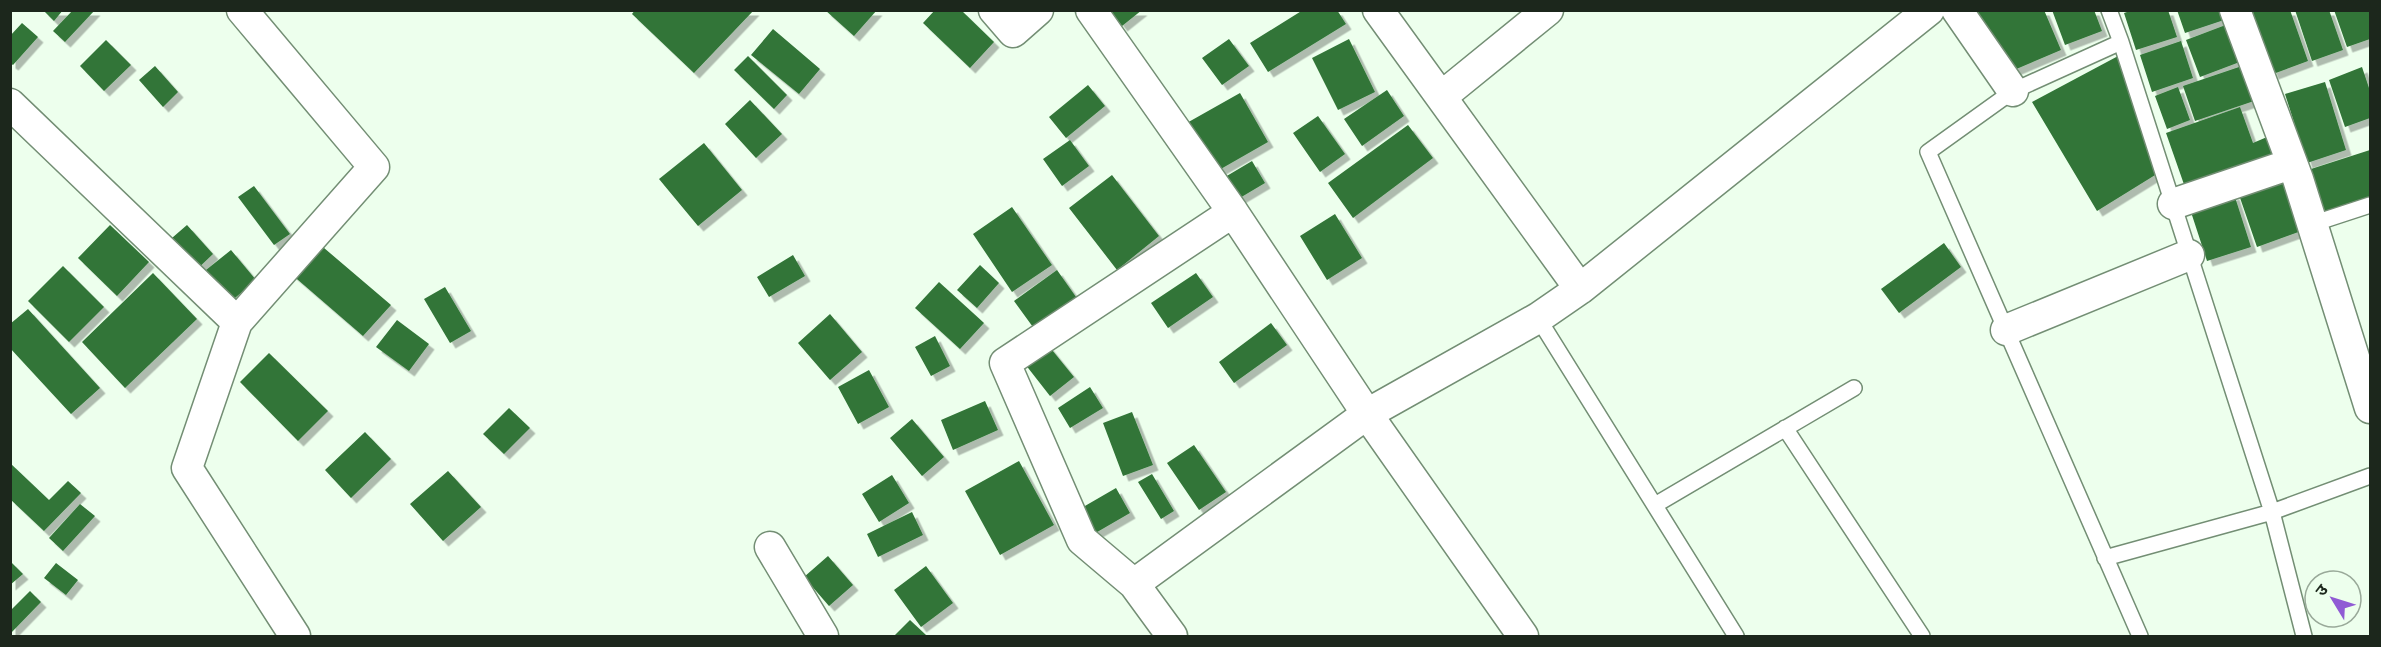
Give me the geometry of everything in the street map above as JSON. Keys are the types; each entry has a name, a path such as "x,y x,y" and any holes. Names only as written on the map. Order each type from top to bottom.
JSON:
{"street":[{"path":"242,10 374,167 237,322 187,468 295,636"},
{"path":"994,10 1013,32 1038,10"},
{"path":"1091,10 1233,212 1515,634"},
{"path":"1378,10 1581,289"},
{"path":"1441,97 1548,10"},
{"path":"1134,584 1367,414 1538,318 1581,289 1929,10"},
{"path":"1957,10 2013,90"},
{"path":"2235,10 2312,224 2370,408"},
{"path":"10,104 237,322"},
{"path":"2173,204 2291,164"},
{"path":"1172,636 1134,584 1082,540 1005,363 1233,212"},
{"path":"2006,330 2189,255"},
{"path":"770,547 822,636"}],"lane":[{"path":"2109,10 2272,513 2304,636"},
{"path":"2121,42 2013,90 1928,153 2140,636"},
{"path":"2312,224 2370,205"},
{"path":"1538,318 1736,636"},
{"path":"1654,505 1854,388"},
{"path":"1785,428 1922,636"},
{"path":"2105,558 2272,513 2370,476"}],"building":[{"path":"43,10 63,10 54,21"},
{"path":"73,10 95,10 65,42 53,31"},
{"path":"635,10 754,10 694,73 632,14"},
{"path":"825,10 877,10 854,36"},
{"path":"935,10 961,10 994,42 970,68 923,23"},
{"path":"1110,10 1142,10 1122,26"},
{"path":"1303,10 1337,10 1346,24 1268,72 1250,43"},
{"path":"1963,10 2044,10 2061,50 2007,73"},
{"path":"2052,10 2094,10 2102,31 2065,45"},
{"path":"2133,10 2168,10 2177,37 2136,50 2124,13"},
{"path":"2177,10 2224,10 2227,19 2185,33"},
{"path":"2251,10 2290,10 2308,61 2273,74"},
{"path":"2295,10 2329,10 2343,50 2312,61"},
{"path":"2334,10 2370,10 2370,39 2347,47"},
{"path":"22,23 38,37 13,65 10,63 10,36"},
{"path":"2231,23 2245,60 2200,77 2186,40"},
{"path":"773,29 820,69 799,94 751,55"},
{"path":"1229,39 1249,66 1222,85 1202,58"},
{"path":"1349,39 1375,92 1338,110 1312,58"},
{"path":"106,40 131,65 104,91 80,66"},
{"path":"2181,41 2193,78 2152,92 2140,55"},
{"path":"2120,55 2160,172 2097,211 2032,102"},
{"path":"748,56 787,95 774,109 734,70"},
{"path":"155,66 178,92 163,107 139,80"},
{"path":"2242,66 2254,101 2195,121 2183,86"},
{"path":"2362,67 2370,91 2370,118 2345,127 2329,80"},
{"path":"2325,82 2346,150 2307,163 2285,94"},
{"path":"1088,85 1105,106 1066,138 1049,117"},
{"path":"2178,87 2190,120 2167,129 2155,96"},
{"path":"1387,90 1404,116 1362,146 1344,119"},
{"path":"1240,93 1268,142 1212,174 1185,124"},
{"path":"750,100 782,134 756,158 725,124"},
{"path":"2240,107 2253,143 2267,137 2275,161 2187,193 2166,133"},
{"path":"1318,116 1345,154 1320,172 1293,133"},
{"path":"1408,125 1433,158 1353,218 1328,183"},
{"path":"1070,140 1089,166 1062,186 1043,159"},
{"path":"704,143 742,190 698,226 659,179"},
{"path":"2370,150 2370,202 2325,216 2311,169"},
{"path":"1252,161 1265,183 1233,202 1220,180"},
{"path":"1112,175 1159,236 1117,270 1069,208"},
{"path":"2285,176 2304,230 2257,247 2238,192"},
{"path":"254,186 290,234 274,245 238,197"},
{"path":"2234,194 2251,247 2207,261 2190,209"},
{"path":"1012,207 1052,265 1012,292 973,234"},
{"path":"1335,214 1362,258 1327,280 1300,236"},
{"path":"110,225 149,262 117,296 78,258"},
{"path":"187,225 213,254 192,274 165,244"},
{"path":"317,242 391,305 363,336 290,273"},
{"path":"1944,243 1961,267 1899,313 1881,289"},
{"path":"231,250 256,280 222,309 196,278"},
{"path":"793,255 805,276 769,297 757,277"},
{"path":"980,265 999,283 977,308 957,290"},
{"path":"63,266 104,307 69,342 28,301"},
{"path":"1057,270 1081,304 1038,334 1014,301"},
{"path":"153,273 197,319 125,388 82,342"},
{"path":"1196,273 1213,297 1168,328 1151,303"},
{"path":"939,282 984,323 960,349 915,308"},
{"path":"445,287 471,331 450,343 424,299"},
{"path":"28,309 100,388 71,414 10,348 10,324"},
{"path":"830,314 862,352 830,380 798,343"},
{"path":"397,320 429,344 409,371 376,347"},
{"path":"1271,323 1287,345 1234,383 1219,362"},
{"path":"935,336 950,366 931,376 915,347"},
{"path":"1048,345 1074,377 1050,396 1025,364"},
{"path":"269,353 328,411 298,441 240,382"},
{"path":"869,370 889,407 858,424 838,387"},
{"path":"1090,387 1103,408 1070,428 1058,408"},
{"path":"985,401 998,430 953,450 941,420"},
{"path":"509,408 530,428 504,454 483,434"},
{"path":"1132,412 1153,465 1123,476 1103,423"},
{"path":"912,419 944,457 922,476 890,438"},
{"path":"365,432 391,459 351,498 325,470"},
{"path":"1194,445 1226,492 1199,510 1167,463"},
{"path":"1019,461 1054,525 1000,555 965,491"},
{"path":"10,463 49,500 68,481 81,493 44,531 10,499"},
{"path":"448,471 481,507 443,541 410,504"},
{"path":"1152,474 1174,511 1161,519 1138,482"},
{"path":"892,475 909,503 879,522 862,494"},
{"path":"1116,488 1130,513 1092,535 1078,510"},
{"path":"80,504 95,516 63,551 49,538"},
{"path":"912,512 923,535 878,557 867,534"},
{"path":"828,556 853,585 829,606 804,577"},
{"path":"10,561 23,574 10,585"},
{"path":"56,563 78,580 66,595 44,578"},
{"path":"926,566 953,603 921,627 894,590"},
{"path":"30,591 41,602 10,634 10,611"},
{"path":"910,620 927,636 894,636"}]}
